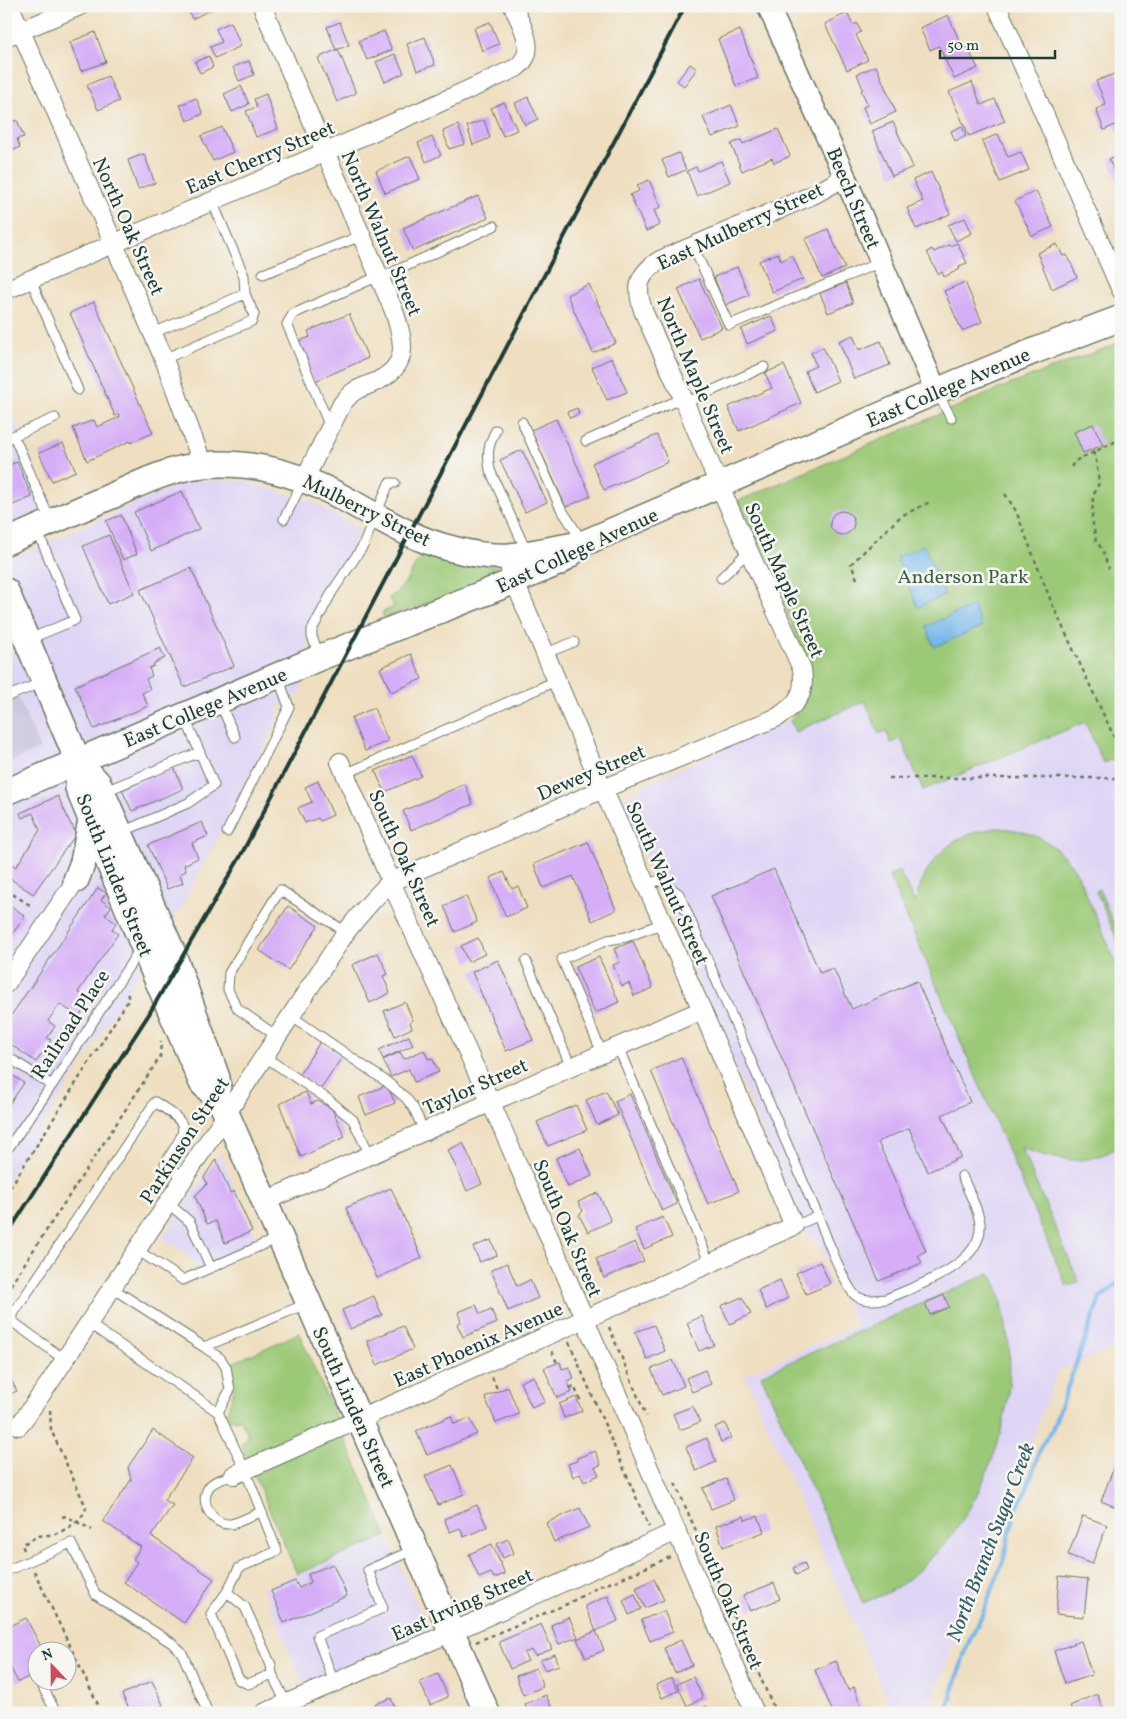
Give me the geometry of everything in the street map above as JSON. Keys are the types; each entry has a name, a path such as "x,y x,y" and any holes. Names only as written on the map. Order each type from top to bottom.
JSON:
{"main road":[{"name":"East College Avenue","path":"6,792 321,656 560,562 584,543 936,391 1121,318"},
{"name":"Mulberry Street","path":"206,465 231,464 261,467 305,478 425,541 453,550 517,554 584,543"},
{"path":"6,542 148,480 174,471 206,465"},
{"path":"6,592 78,761"},
{"name":"South Linden Street","path":"78,761 98,783 172,951 217,1078 223,1108 487,1713"},
{"name":"South Linden Street","path":"78,761 78,788 143,945 202,1083 223,1108"},
{"path":"76,880 86,851 92,820"},
{"path":"76,880 84,875 97,873 105,875 120,888"}],"street":[{"name":"North Oak Street","path":"10,6 13,34 113,243 153,333 206,465"},
{"path":"13,34 80,6"},
{"name":"North Walnut Street","path":"262,6 401,331 403,350 402,357 397,366 388,375 349,394 330,427"},
{"name":"East Cherry Street","path":"6,290 212,202 516,68 524,62 528,46 513,6"},
{"name":"Beech Street","path":"768,6 845,177 936,391"},
{"path":"997,6 1121,290"},
{"name":"East Mulberry Street","path":"640,280 651,266 660,260 815,194 845,177"},
{"name":"North Maple Street","path":"640,280 640,302 684,400 719,485"},
{"path":"305,478 330,427"},
{"name":"South Maple Street","path":"719,485 802,668 804,680 801,694"},
{"name":"South Walnut Street","path":"517,554 508,567 558,680 603,789 702,1010 794,1226"},
{"name":"Dewey Street","path":"391,882 603,789 778,717 796,703 801,694"},
{"name":"South Oak Street","path":"342,768 391,882 491,1102 755,1713"},
{"path":"6,984 76,880"},
{"name":"Parkinson Street","path":"19,1426 65,1360 185,1178 223,1108 265,1056 346,932 364,909 391,882"},
{"name":"Taylor Street","path":"265,1202 702,1010"},
{"name":"East Phoenix Avenue","path":"239,1472 794,1226"},
{"name":"East Irving Street","path":"264,1713 452,1632 677,1531"}],"lane":[{"path":"164,360 252,322 254,314 245,294 244,276 212,202"},
{"path":"330,427 287,324 293,314 494,226"},
{"path":"263,274 361,236"},
{"path":"693,246 729,325 881,262"},
{"path":"31,280 78,390"},
{"path":"153,333 245,294"},
{"path":"586,441 764,367"},
{"path":"936,391 951,418"},
{"path":"27,640 74,620 44,525 10,437 55,418"},
{"path":"522,422 560,507 584,543"},
{"path":"496,430 489,443 487,456 517,554"},
{"path":"284,519 305,478"},
{"path":"321,656 312,637 312,630 332,592 363,546 389,483 395,483"},
{"path":"721,578 749,551"},
{"path":"546,653 574,642"},
{"path":"228,832 289,707 277,675"},
{"path":"342,768 558,680"},
{"path":"6,697 44,681"},
{"path":"219,700 235,737"},
{"path":"120,833 188,803 214,785 184,715"},
{"path":"102,792 200,752"},
{"path":"647,885 659,880 679,894 818,1216 848,1284 855,1295 863,1299 886,1299 951,1270 963,1260 973,1248 979,1236 980,1226 979,1218 962,1176"},
{"path":"278,1037 238,1009 228,990 229,973 280,890 346,932"},
{"path":"602,1054 562,959 608,940 626,937 664,923"},
{"name":"Railroad Place","path":"9,1146 52,1085 143,945"},
{"path":"526,962 571,1067"},
{"path":"291,1016 387,1082 406,1098 414,1109 424,1131"},
{"path":"618,1047 710,1264"},
{"path":"6,1056 52,1085"},
{"path":"265,1056 329,1100 353,1120 370,1155"},
{"path":"65,1360 13,1322 13,1314 155,1102 180,1118 184,1126 182,1135 164,1164 185,1178"},
{"path":"168,1203 190,1222 210,1268"},
{"path":"794,1226 818,1216"},
{"path":"137,1250 183,1280 280,1236"},
{"path":"112,1288 220,1358 226,1367 230,1390 218,1412"},
{"path":"204,1347 309,1302"},
{"path":"88,1323 218,1412 239,1472 261,1512 278,1551 238,1568 227,1592 211,1614 240,1680 248,1684 272,1674"},
{"path":"239,1472 220,1480 208,1488 206,1494 207,1509 217,1521 232,1524 261,1512"},
{"path":"6,1571 71,1543 96,1595 172,1643 182,1653 208,1713"},
{"path":"334,1683 317,1636 383,1608 368,1570 416,1549"},
{"path":"227,1592 245,1607 286,1703"},
{"path":"45,1692 56,1713"}],"path":[{"path":"1070,467 1075,461 1121,440"},
{"path":"1093,452 1099,483 1093,496 1092,518 1096,540 1102,549 1108,569"},
{"path":"1005,494 1016,511 1052,604 1121,752"},
{"path":"857,579 851,564 901,516 932,501"},
{"path":"889,778 1121,778"},
{"path":"6,890 33,907"},
{"path":"6,1194 129,999 125,986"},
{"path":"6,1292 160,1057 161,1042 158,1034"},
{"path":"601,1312 647,1418"},
{"path":"563,1329 650,1530"},
{"path":"22,1545 44,1535 54,1534 77,1522 86,1513 86,1507 51,1430 50,1382"},
{"path":"570,1388 574,1386 581,1402"},
{"path":"674,1481 776,1713"},
{"path":"62,1517 66,1516 92,1530"},
{"path":"475,1642 567,1604 602,1585 685,1552"},
{"path":"33,1569 102,1713"}],"shaded area":[{"path":"11,410 53,508 19,523 6,523 6,412"},
{"path":"186,481 244,481 310,501 360,529 306,634 308,649 301,693 281,703 274,728 182,906 6,1183 6,764 40,748 6,669 6,561"},
{"path":"6,669 40,749 6,764"},
{"path":"865,701 879,733 886,730 901,739 923,790 1086,722 1103,763 1121,756 1121,1345 1057,1371 1033,1438 926,1713 893,1713 745,1375 857,1326 818,1241 813,1237 808,1237 624,807 625,800 630,794 657,779 790,720 796,732"},
{"path":"220,1153 259,1244 200,1270 183,1251 162,1239"},
{"path":"387,1536 427,1629 422,1633 304,1684 263,1588"}],"green space":[{"name":"Anderson Park","path":"1121,342 1121,756 1103,763 1085,722 923,790 901,739 891,743 886,731 879,734 865,701 795,732 790,720 803,706 809,664 738,501 1001,388"},
{"path":"423,551 497,567 504,574 384,618 382,612 394,607 389,598 405,583"},
{"path":"997,828 1033,835 1052,846 1069,862 1077,873 1121,974 1121,1145 1108,1153 1083,1160 1059,1159 1021,1148 1079,1282 1067,1287 889,876 899,871 915,903 926,873 943,851 954,842 966,836"},
{"path":"1099,889 1121,940 1121,949 1096,891"},
{"path":"990,1273 1001,1299 1009,1354 1006,1409 991,1463 967,1513 947,1542 906,1581 889,1592 863,1603 761,1375"},
{"path":"299,1333 387,1536 297,1574 241,1444 248,1434 240,1419 229,1420 228,1413 234,1385 230,1364"}],"water":[{"path":"924,545 945,595 918,607 896,557"},
{"path":"973,606 982,627 934,647 926,626"}],"building":[{"path":"186,6 218,6 192,19"},
{"path":"923,6 941,6 926,12"},
{"path":"847,13 853,25 857,23 861,32 856,35 868,60 847,70 825,24"},
{"path":"948,15 963,49 967,47 978,68 954,79 939,46 930,50 920,28"},
{"path":"231,22 241,46 215,58 210,47 222,42 216,29"},
{"path":"340,22 349,45 336,50 327,27"},
{"path":"490,22 499,44 482,51 474,28"},
{"path":"740,30 758,78 736,86 718,39"},
{"path":"384,31 392,50 367,60 359,41"},
{"path":"95,32 106,62 81,71 70,42"},
{"path":"425,37 435,65 417,71 407,44"},
{"path":"338,49 356,93 337,102 318,58"},
{"path":"395,54 404,73 385,82 376,62"},
{"path":"209,56 213,67 200,73 195,62"},
{"path":"249,61 254,75 239,81 233,67"},
{"path":"690,64 697,69 684,86 677,81"},
{"path":"876,66 896,112 870,124 863,107 868,105 861,90 863,89 857,74"},
{"path":"1117,73 1121,82 1121,129 1117,131 1115,125 1104,130 1096,109 1106,105 1096,81"},
{"path":"108,76 119,101 98,110 87,85"},
{"path":"6,79 14,98 6,101"},
{"path":"972,82 981,105 995,99 1005,121 969,136 949,92"},
{"path":"241,86 249,104 232,112 224,94"},
{"path":"266,94 278,129 256,137 246,111 257,107 254,99"},
{"path":"528,97 538,119 525,125 515,103"},
{"path":"196,98 203,114 187,121 180,105"},
{"path":"504,102 517,130 503,136 491,108"},
{"path":"731,105 740,126 712,137 703,117"},
{"path":"17,120 24,137 17,139 20,147 6,154 6,125"},
{"path":"484,120 490,138 473,145 467,126"},
{"path":"893,122 913,167 892,176 872,131"},
{"path":"458,125 465,144 449,149 443,131"},
{"path":"962,126 966,136 955,141 951,131"},
{"path":"222,127 233,152 213,161 201,136"},
{"path":"778,129 790,156 774,163 772,158 742,171 731,144 741,140 743,144"},
{"path":"998,134 1008,157 1021,152 1029,170 1000,182 982,141"},
{"path":"432,137 441,155 426,162 418,143"},
{"path":"679,153 686,170 669,177 662,160"},
{"path":"144,154 155,183 138,189 128,160"},
{"path":"1121,154 1121,189 1109,159"},
{"path":"410,156 420,179 385,193 376,171"},
{"path":"721,161 730,182 697,196 687,171 696,167 698,171"},
{"path":"931,172 950,214 916,229 907,208 923,201 913,180"},
{"path":"649,180 661,207 654,210 660,225 646,231 630,195 639,191 637,185"},
{"path":"1036,191 1053,227 1032,236 1015,201"},
{"path":"478,196 488,218 413,251 403,228"},
{"path":"965,218 972,233 956,241 948,225"},
{"path":"828,229 845,268 822,278 805,239"},
{"path":"957,243 967,263 959,266 960,269 944,277 942,272 938,274 927,252 932,249 934,252"},
{"path":"1057,244 1063,256 1067,255 1077,277 1052,289 1037,253"},
{"path":"778,253 781,261 792,255 803,279 772,292 759,261"},
{"path":"737,267 749,295 725,305 714,277"},
{"path":"699,279 722,328 700,338 678,289"},
{"path":"965,282 982,322 962,331 944,291"},
{"path":"846,283 853,303 828,313 820,293"},
{"path":"589,284 616,343 593,353 567,295"},
{"path":"94,302 153,433 130,443 130,441 87,461 73,428 94,420 97,427 120,417 119,414 115,416 70,313"},
{"path":"349,314 368,358 313,382 296,342 310,337 308,331"},
{"path":"771,316 778,331 747,344 741,329"},
{"path":"853,335 859,350 881,341 890,365 854,379 839,341"},
{"path":"823,347 838,381 814,392 805,371 816,366 811,353"},
{"path":"612,358 627,392 607,400 592,367"},
{"path":"784,365 801,403 739,431 728,407 772,388 765,373"},
{"path":"577,408 579,414 570,418 567,412"},
{"path":"556,419 591,496 566,507 531,430"},
{"path":"1093,424 1103,445 1083,453 1074,432"},
{"path":"657,435 668,462 604,490 592,463"},
{"path":"63,443 76,471 52,481 39,453"},
{"path":"522,450 547,502 525,512 500,460"},
{"path":"17,462 32,497 6,508 6,466"},
{"path":"182,491 199,529 151,551 134,512"},
{"path":"842,511 851,514 854,523 851,532 842,535 833,532 830,523 833,514"},
{"path":"121,515 137,554 123,560 106,521"},
{"path":"109,535 134,593 108,604 83,546"},
{"path":"191,568 234,666 184,687 140,590"},
{"path":"160,648 165,658 149,668 152,676 146,679 150,689 142,693 148,706 94,729 75,686"},
{"path":"411,654 422,679 391,692 380,668"},
{"path":"374,708 388,741 365,751 351,718"},
{"path":"412,755 421,776 385,792 375,771"},
{"path":"174,767 183,789 132,811 122,790"},
{"path":"318,781 333,815 320,821 318,818 305,823 298,808 312,802 305,787"},
{"path":"465,784 473,804 411,830 403,811"},
{"path":"58,796 76,834 33,894 6,876 6,869 10,863 16,867 40,830 33,813 22,818 20,813"},
{"path":"202,822 208,836 192,843 198,858 184,865 186,871 180,874 183,883 167,889 148,845"},
{"path":"588,842 616,910 592,921 573,876 543,888 534,864"},
{"path":"774,869 820,973 833,968 852,1009 917,981 970,1102 942,1115 961,1157 928,1172 909,1128 878,1142 926,1251 918,1255 922,1263 879,1281 711,896"},
{"path":"504,872 512,889 518,886 527,908 506,917 490,878"},
{"path":"98,888 106,893 101,900 111,907 105,915 116,923 112,929 118,934 78,992 90,1000 79,1017 60,1004 48,1021 55,1026 47,1038 51,1040 36,1062 6,1041 6,1023"},
{"path":"466,896 477,922 455,932 444,906"},
{"path":"6,902 25,916 6,943"},
{"path":"288,906 318,926 288,970 259,950"},
{"path":"478,938 485,954 468,962 461,946"},
{"path":"633,941 653,988 634,996 629,983 622,986 613,965 620,962 614,949"},
{"path":"378,953 388,974 383,976 390,993 370,1003 352,965"},
{"path":"599,957 619,1002 595,1013 575,967"},
{"path":"498,960 533,1040 506,1051 472,972"},
{"path":"405,1002 413,1020 410,1022 412,1028 395,1036 384,1011"},
{"path":"409,1036 413,1045 383,1059 379,1050"},
{"path":"320,1042 342,1057 321,1089 299,1075"},
{"path":"424,1050 428,1059 432,1058 439,1072 414,1082 409,1069 391,1077 383,1060 400,1052 404,1059"},
{"path":"681,1057 739,1191 708,1204 651,1071"},
{"path":"6,1071 24,1083 6,1109"},
{"path":"387,1085 395,1103 366,1115 359,1097"},
{"path":"606,1091 618,1115 597,1125 586,1100"},
{"path":"306,1092 311,1104 318,1101 332,1109 345,1137 301,1157 279,1104"},
{"path":"630,1094 677,1204 662,1211 615,1101"},
{"path":"576,1105 587,1130 548,1146 537,1122"},
{"path":"463,1143 482,1184 467,1191 448,1150"},
{"path":"580,1148 592,1176 568,1187 556,1158"},
{"path":"216,1159 230,1193 234,1191 252,1231 225,1243 216,1221 207,1224 195,1196 207,1184 204,1177"},
{"path":"391,1188 422,1258 377,1278 346,1208"},
{"path":"598,1193 611,1221 588,1232 579,1215 583,1211 578,1202"},
{"path":"663,1217 672,1237 644,1249 635,1229"},
{"path":"491,1240 497,1255 480,1262 473,1247"},
{"path":"635,1242 644,1261 604,1278 596,1259"},
{"path":"820,1262 830,1284 806,1294 796,1273"},
{"path":"507,1263 517,1286 530,1280 538,1298 508,1311 491,1270"},
{"path":"780,1280 788,1298 766,1309 758,1290"},
{"path":"944,1295 949,1307 930,1315 925,1303"},
{"path":"374,1296 382,1315 350,1329 342,1310"},
{"path":"742,1297 751,1314 730,1324 721,1306"},
{"path":"476,1305 480,1314 491,1309 497,1323 463,1337 457,1324 461,1322 458,1312"},
{"path":"702,1316 714,1345 699,1351 687,1323"},
{"path":"654,1325 665,1351 647,1359 635,1332"},
{"path":"403,1326 413,1349 377,1365 367,1341"},
{"path":"673,1360 684,1386 662,1395 651,1369"},
{"path":"560,1362 562,1369 569,1367 574,1378 567,1381 572,1392 557,1398 544,1368"},
{"path":"6,1370 17,1391 6,1396"},
{"path":"705,1370 711,1384 692,1392 686,1378"},
{"path":"534,1376 545,1402 532,1408 520,1382"},
{"path":"508,1387 519,1414 496,1423 485,1397"},
{"path":"576,1397 582,1411 564,1418 559,1404"},
{"path":"693,1406 700,1422 680,1430 673,1414"},
{"path":"451,1416 454,1424 470,1418 477,1434 427,1455 416,1431"},
{"path":"725,1423 731,1438 721,1442 715,1427"},
{"path":"153,1430 193,1458 164,1500 173,1505 151,1536 214,1579 184,1623 124,1582 137,1562 133,1559 141,1547 103,1521 131,1480 128,1467"},
{"path":"707,1438 716,1462 696,1471 686,1447"},
{"path":"1121,1449 1121,1501 1118,1508 1101,1501"},
{"path":"595,1451 601,1465 595,1467 599,1475 584,1482 580,1474 573,1477 568,1464 577,1461 577,1458"},
{"path":"452,1465 464,1494 438,1505 425,1476"},
{"path":"726,1479 734,1500 711,1509 703,1488"},
{"path":"477,1505 487,1527 464,1537 460,1528 450,1532 444,1519"},
{"path":"580,1508 589,1527 554,1542 546,1523"},
{"path":"744,1516 745,1520 758,1516 764,1532 723,1547 716,1526"},
{"path":"1083,1516 1107,1525 1092,1564 1068,1555"},
{"path":"508,1539 514,1553 503,1558 497,1544"},
{"path":"492,1544 505,1574 494,1578 491,1573 479,1578 469,1554"},
{"path":"804,1563 807,1570 796,1575 793,1568"},
{"path":"333,1564 347,1596 284,1623 271,1591 295,1581 299,1588 311,1582 308,1574"},
{"path":"1059,1576 1088,1579 1084,1617 1056,1614"},
{"path":"654,1579 664,1600 645,1608 636,1588"},
{"path":"774,1583 780,1599 750,1611 743,1595"},
{"path":"635,1594 641,1609 629,1615 623,1600"},
{"path":"608,1596 618,1621 596,1631 585,1606"},
{"path":"664,1611 673,1632 650,1641 641,1620"},
{"path":"569,1617 578,1637 559,1644 551,1625"},
{"path":"26,1618 39,1642 28,1642 28,1677 18,1682 6,1660 6,1628"},
{"path":"541,1624 552,1649 535,1656 532,1650 524,1653 528,1661 510,1669 499,1642"},
{"path":"596,1631 604,1650 586,1658 577,1639"},
{"path":"681,1640 692,1665 675,1673 664,1648"},
{"path":"1081,1641 1092,1675 1065,1684 1054,1651"},
{"path":"555,1654 559,1665 545,1670 540,1660"},
{"path":"836,1661 848,1690 854,1687 862,1708 868,1706 872,1713 833,1713 815,1670"},
{"path":"536,1668 543,1687 523,1695 516,1676"},
{"path":"438,1674 448,1697 430,1705 420,1682"},
{"path":"693,1677 703,1698 687,1706 677,1684"},
{"path":"672,1678 678,1691 662,1698 656,1685"},
{"path":"152,1681 163,1705 146,1713 131,1713 122,1694"},
{"path":"1097,1694 1105,1713 1073,1713 1070,1706"},
{"path":"546,1695 554,1713 528,1713 525,1704"},
{"path":"391,1698 397,1713 378,1713 375,1704"},
{"path":"707,1706 711,1713 692,1713"}],"waterway":[{"name":"North Branch Sugar Creek","path":"946,1713 967,1646 983,1613 1003,1561 1015,1511 1027,1489 1041,1446 1052,1430 1100,1298 1121,1281"}],"railway":[{"path":"6,1236 149,1014 240,857 685,6"}]}
